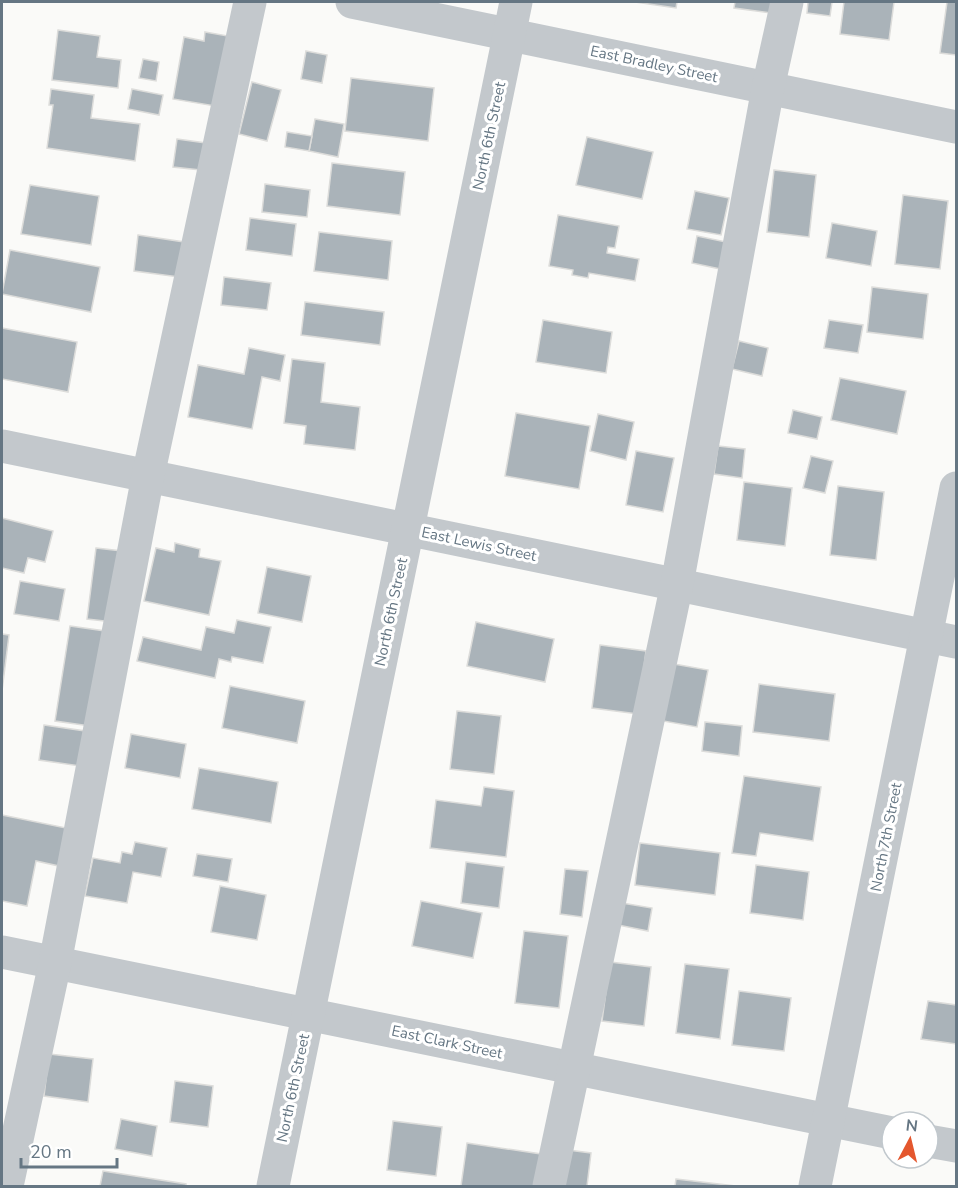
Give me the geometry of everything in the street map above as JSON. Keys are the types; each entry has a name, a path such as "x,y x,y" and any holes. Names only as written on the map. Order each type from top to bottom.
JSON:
{"street":[{"path":"7,1186 55,963 148,476 250,2"},
{"name":"East Bradley Street","path":"352,2 957,127"},
{"name":"North 6th Street","path":"273,1186 516,2"},
{"path":"549,1186 676,585 768,88 787,2"},
{"name":"East Lewis Street","path":"2,446 942,639"},
{"name":"North 7th Street","path":"815,1186 942,639 957,488"},
{"name":"East Clark Street","path":"2,952 880,1131"},
{"path":"940,1143 957,1146"}],"building":[{"path":"635,2 677,2 676,8"},
{"path":"735,2 772,2 771,13 734,8"},
{"path":"808,2 832,2 830,16 807,13"},
{"path":"844,2 894,2 889,40 840,34"},
{"path":"947,2 956,2 956,55 940,53"},
{"path":"58,30 100,36 97,57 121,60 118,88 52,80"},
{"path":"205,32 228,36 215,106 173,99 184,37 204,41"},
{"path":"306,51 327,55 322,83 301,79"},
{"path":"143,59 159,62 156,81 139,78"},
{"path":"351,78 434,88 428,141 345,131"},
{"path":"252,82 281,90 267,141 239,134"},
{"path":"51,89 94,95 91,118 140,124 135,161 47,148 53,105 49,105"},
{"path":"132,89 163,95 159,115 128,109"},
{"path":"315,119 344,124 338,157 309,151"},
{"path":"287,132 312,136 309,151 285,147"},
{"path":"587,137 653,152 642,199 576,185"},
{"path":"177,139 213,144 210,171 173,167"},
{"path":"332,163 405,172 400,215 327,206"},
{"path":"774,170 816,175 809,237 767,232"},
{"path":"265,184 310,190 307,217 262,212"},
{"path":"30,185 99,196 91,245 21,234"},
{"path":"695,191 729,198 721,235 687,229"},
{"path":"903,195 948,201 940,269 895,264"},
{"path":"558,215 619,226 615,248 608,247 607,253 639,259 635,281 589,273 588,278 572,275 573,270 549,266"},
{"path":"250,218 296,224 292,256 246,250"},
{"path":"832,223 877,231 871,266 826,258"},
{"path":"319,232 392,241 388,280 314,271"},
{"path":"138,235 184,242 179,277 134,271"},
{"path":"697,236 731,243 725,270 692,263"},
{"path":"10,250 100,267 91,312 2,294"},
{"path":"224,277 271,283 267,310 221,305"},
{"path":"872,287 928,294 923,339 867,332"},
{"path":"305,302 384,312 380,345 301,335"},
{"path":"543,320 612,332 606,373 536,362"},
{"path":"829,320 863,325 858,353 824,348"},
{"path":"2,328 77,342 68,392 2,379"},
{"path":"739,341 768,348 762,376 732,369"},
{"path":"249,348 285,355 280,381 262,377 252,429 188,417 198,365 244,374"},
{"path":"292,359 325,363 321,402 360,407 355,450 304,444 306,426 284,423"},
{"path":"840,378 906,391 897,434 831,420"},
{"path":"793,410 822,417 817,439 788,433"},
{"path":"516,413 590,426 579,489 505,476"},
{"path":"598,414 634,422 626,460 590,451"},
{"path":"718,446 745,449 742,478 714,474"},
{"path":"636,451 674,458 663,512 626,505"},
{"path":"811,456 833,461 825,493 803,488"},
{"path":"744,482 792,488 785,546 737,540"},
{"path":"838,486 884,492 876,560 830,555"},
{"path":"2,518 53,531 45,562 28,558 24,573 2,568"},
{"path":"175,543 200,549 199,557 221,561 209,615 144,601 156,548 174,552"},
{"path":"96,548 122,551 113,622 87,619"},
{"path":"267,567 311,576 302,622 258,613"},
{"path":"20,581 65,589 59,621 14,614"},
{"path":"237,620 271,627 263,663 232,657 231,662 219,659 215,678 137,661 143,637 201,650 206,627 234,633"},
{"path":"476,622 554,639 545,682 467,666"},
{"path":"70,626 105,631 90,726 55,721"},
{"path":"2,634 9,635 2,691"},
{"path":"600,645 646,651 638,714 592,708"},
{"path":"674,664 708,670 697,727 663,721"},
{"path":"759,684 835,694 829,741 753,732"},
{"path":"230,686 305,701 297,743 222,728"},
{"path":"457,711 501,716 494,774 450,769"},
{"path":"705,722 742,726 739,756 702,751"},
{"path":"44,725 85,731 80,766 39,760"},
{"path":"131,734 186,744 180,778 125,768"},
{"path":"199,768 278,782 271,823 192,809"},
{"path":"744,776 821,787 813,841 760,833 756,856 732,853"},
{"path":"484,787 514,791 506,857 430,848 436,800 481,806"},
{"path":"2,815 76,830 68,868 36,861 27,906 2,901"},
{"path":"135,842 167,848 161,877 133,872 127,903 85,896 93,858 120,863 122,852 132,854"},
{"path":"640,843 720,853 715,895 635,885"},
{"path":"197,854 232,859 228,882 193,876"},
{"path":"466,862 504,867 499,908 461,903"},
{"path":"756,865 809,872 803,920 750,913"},
{"path":"565,869 588,871 582,917 560,914"},
{"path":"220,886 266,895 257,940 211,932"},
{"path":"421,901 482,913 473,958 412,946"},
{"path":"622,903 652,908 648,931 618,925"},
{"path":"524,931 568,936 559,1008 515,1003"},
{"path":"610,962 651,967 644,1026 602,1021"},
{"path":"685,964 729,969 720,1039 676,1033"},
{"path":"739,991 791,998 784,1051 732,1045"},
{"path":"928,1001 956,1005 956,1044 921,1039"},
{"path":"49,1054 93,1059 88,1102 44,1096"},
{"path":"175,1081 213,1086 208,1127 170,1122"},
{"path":"121,1119 157,1126 152,1156 115,1149"},
{"path":"393,1121 442,1127 436,1176 387,1170"},
{"path":"467,1143 541,1154 537,1186 461,1186"},
{"path":"568,1150 591,1153 587,1186 563,1186"},
{"path":"103,1171 186,1184 186,1186 100,1186"},
{"path":"676,1179 736,1186 675,1186"}]}
